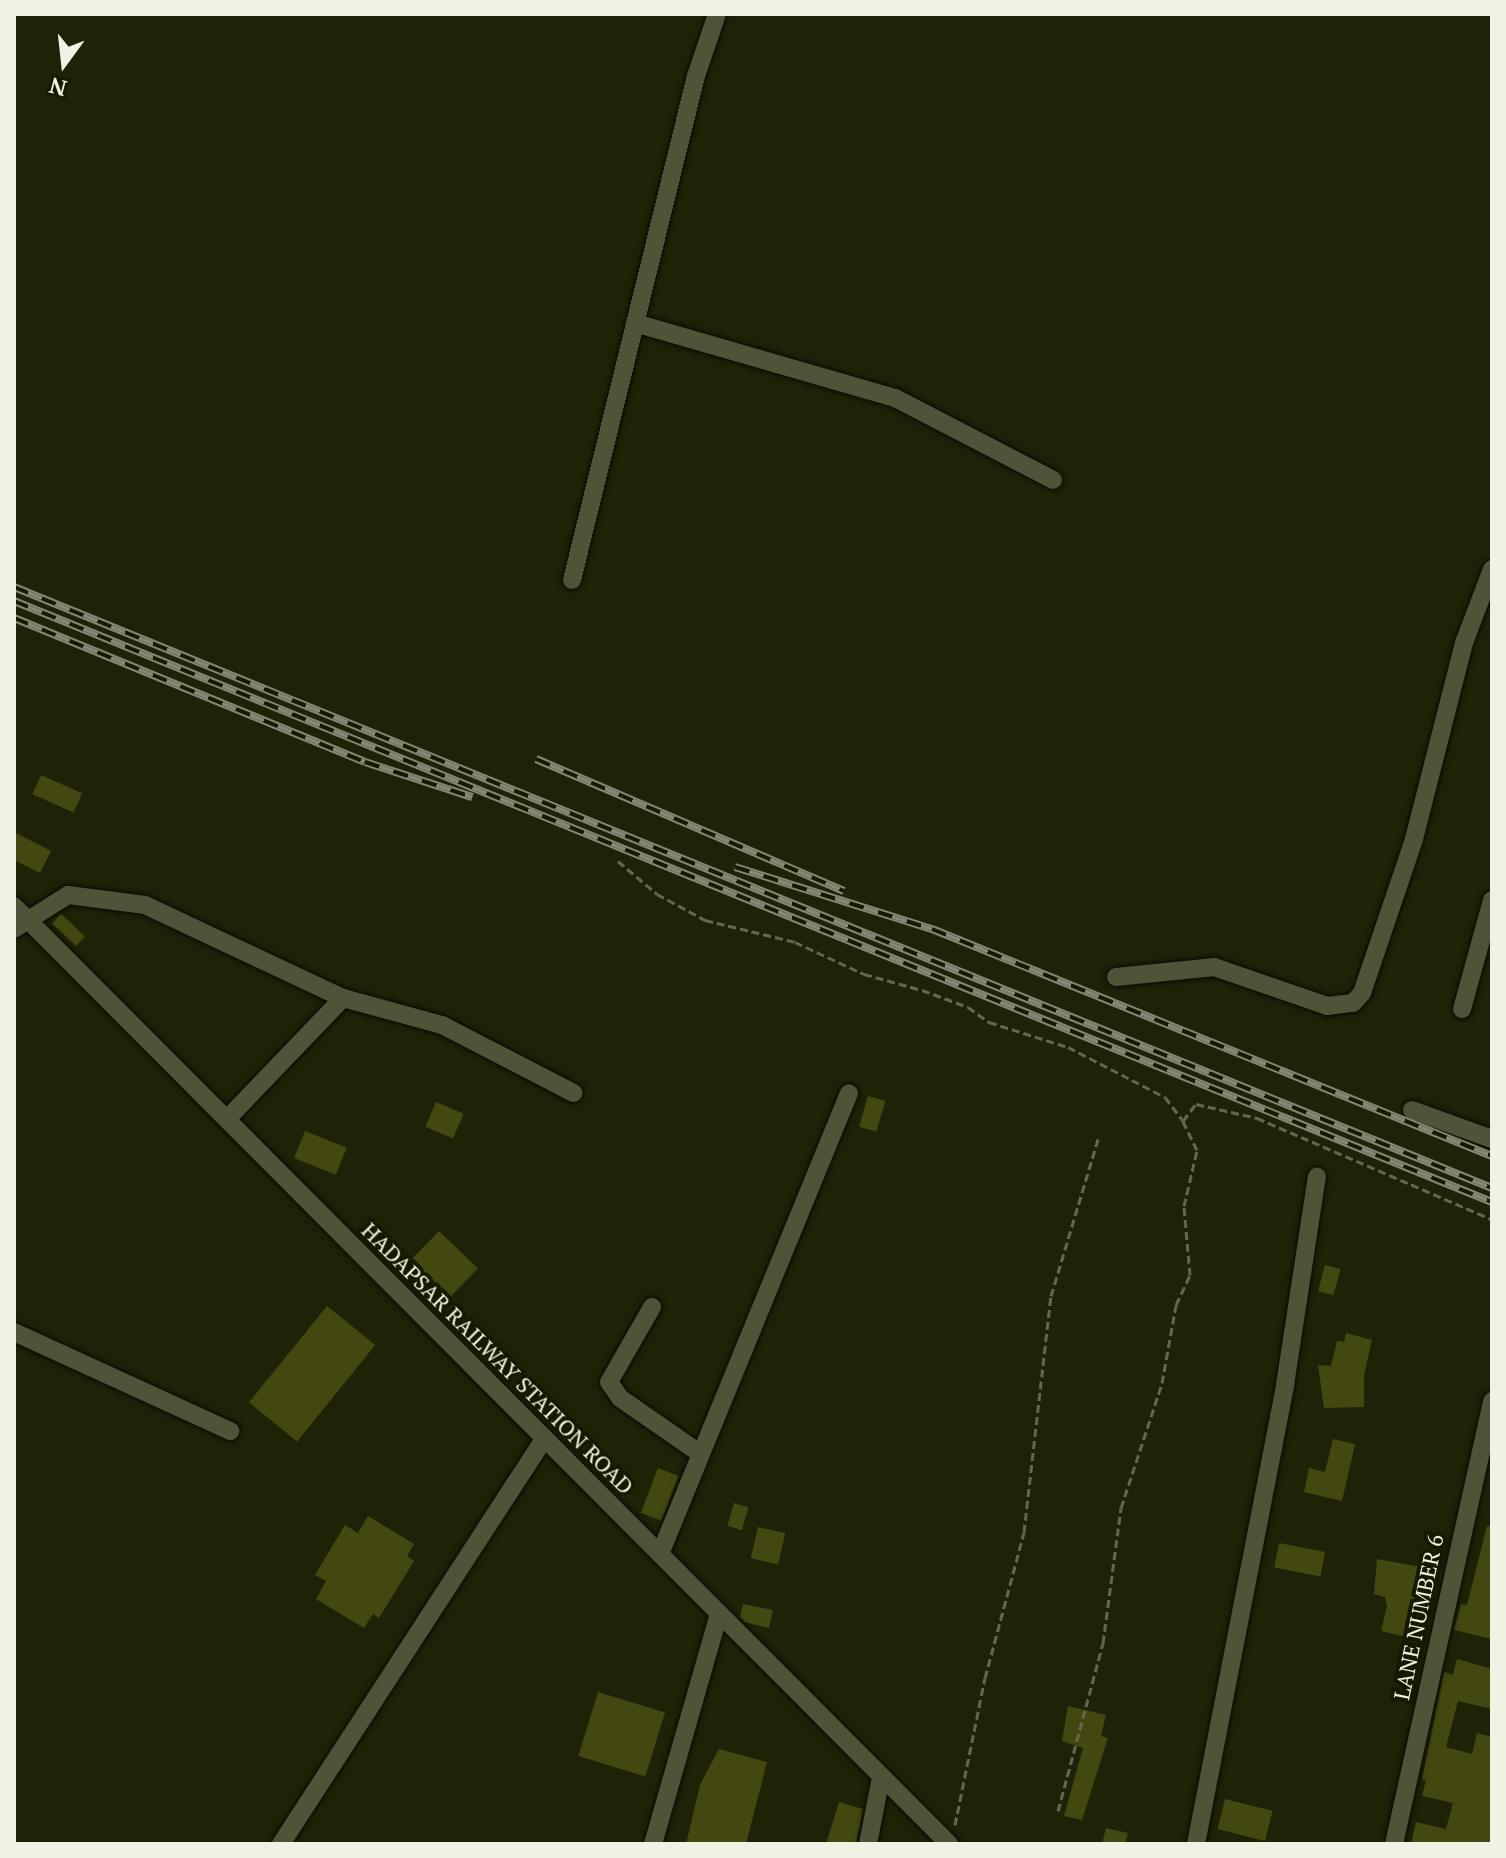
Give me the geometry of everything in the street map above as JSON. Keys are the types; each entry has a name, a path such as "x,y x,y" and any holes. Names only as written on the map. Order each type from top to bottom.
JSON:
{"street":[{"path":"572,580 635,323 717,14"},
{"path":"635,323 895,398 1053,480"},
{"path":"1116,977 1214,967 1327,1006 1353,1003 1362,993 1414,839 1483,619 1492,569"},
{"path":"22,925 68,895 145,905 343,998 442,1025 574,1093"},
{"path":"1462,1009 1492,900"},
{"name":"HADAPSAR RAILWAY STATION ROAD","path":"14,906 22,925 227,1119 660,1554 718,1618 881,1777 951,1836"},
{"path":"227,1119 343,998"},
{"path":"660,1554 849,1093"},
{"path":"1412,1110 1492,1139"},
{"path":"1196,1844 1285,1385 1317,1176"},
{"path":"652,1307 611,1373 611,1389 701,1454"},
{"path":"14,1332 230,1431"},
{"name":"LANE NUMBER 6","path":"1394,1844 1492,1401"},
{"path":"281,1844 545,1438"},
{"path":"653,1844 718,1618"},
{"path":"868,1844 881,1777"}],"path":[{"path":"618,861 657,894 705,920 795,942 864,974 922,990 968,1007 989,1022 1068,1047 1165,1097 1183,1121 1197,1150 1184,1206 1190,1275 1176,1305 1162,1383 1121,1508 1103,1643 1058,1811"},
{"path":"1183,1121 1196,1104 1257,1118 1492,1219"},
{"path":"951,1836 985,1678 1024,1532 1051,1296 1099,1136"}],"building":[{"path":"41,775 82,793 74,812 32,794"},
{"path":"14,832 51,851 40,873 14,860"},
{"path":"61,914 85,937 76,946 52,924"},
{"path":"868,1096 885,1101 876,1132 859,1127"},
{"path":"436,1102 464,1114 453,1139 425,1127"},
{"path":"305,1131 347,1148 336,1175 294,1158"},
{"path":"439,1231 478,1269 450,1297 411,1260"},
{"path":"1325,1265 1340,1269 1333,1295 1318,1291"},
{"path":"327,1306 375,1345 297,1441 249,1402"},
{"path":"1346,1333 1372,1340 1364,1375 1364,1407 1324,1408 1318,1365 1331,1366 1337,1341 1344,1342"},
{"path":"1333,1439 1355,1444 1342,1501 1304,1492 1309,1468 1325,1472"},
{"path":"658,1468 679,1476 661,1521 641,1513"},
{"path":"734,1503 748,1507 742,1530 727,1526"},
{"path":"368,1516 414,1544 407,1556 414,1561 379,1618 373,1614 364,1628 316,1599 326,1581 315,1575 345,1525 358,1533"},
{"path":"1487,1526 1492,1526 1492,1639 1454,1630 1461,1604 1467,1605"},
{"path":"758,1527 785,1533 778,1564 751,1558"},
{"path":"1279,1543 1325,1552 1320,1577 1274,1568"},
{"path":"1377,1559 1427,1568 1414,1632 1408,1631 1407,1637 1381,1631 1387,1606 1385,1597 1374,1594"},
{"path":"743,1604 773,1610 769,1628 745,1622 740,1617"},
{"path":"1457,1659 1492,1669 1492,1709 1458,1701 1446,1747 1472,1754 1477,1733 1492,1737 1492,1844 1411,1844 1416,1822 1446,1829 1453,1803 1422,1796 1426,1780 1422,1779 1444,1672 1453,1675"},
{"path":"598,1692 665,1712 645,1777 578,1756"},
{"path":"1068,1706 1106,1715 1101,1736 1108,1738 1082,1820 1064,1816 1083,1748 1062,1741"},
{"path":"719,1749 767,1762 746,1844 686,1844 700,1785"},
{"path":"1225,1799 1273,1811 1265,1841 1218,1829"},
{"path":"839,1802 863,1809 856,1844 826,1844"},
{"path":"1106,1828 1128,1833 1125,1844 1102,1844"}],"railway":[{"path":"14,587 1492,1188"},
{"path":"14,601 1492,1202"},
{"path":"14,618 365,762 472,797"},
{"path":"536,759 844,891"},
{"path":"735,867 932,929 1492,1156"}]}
